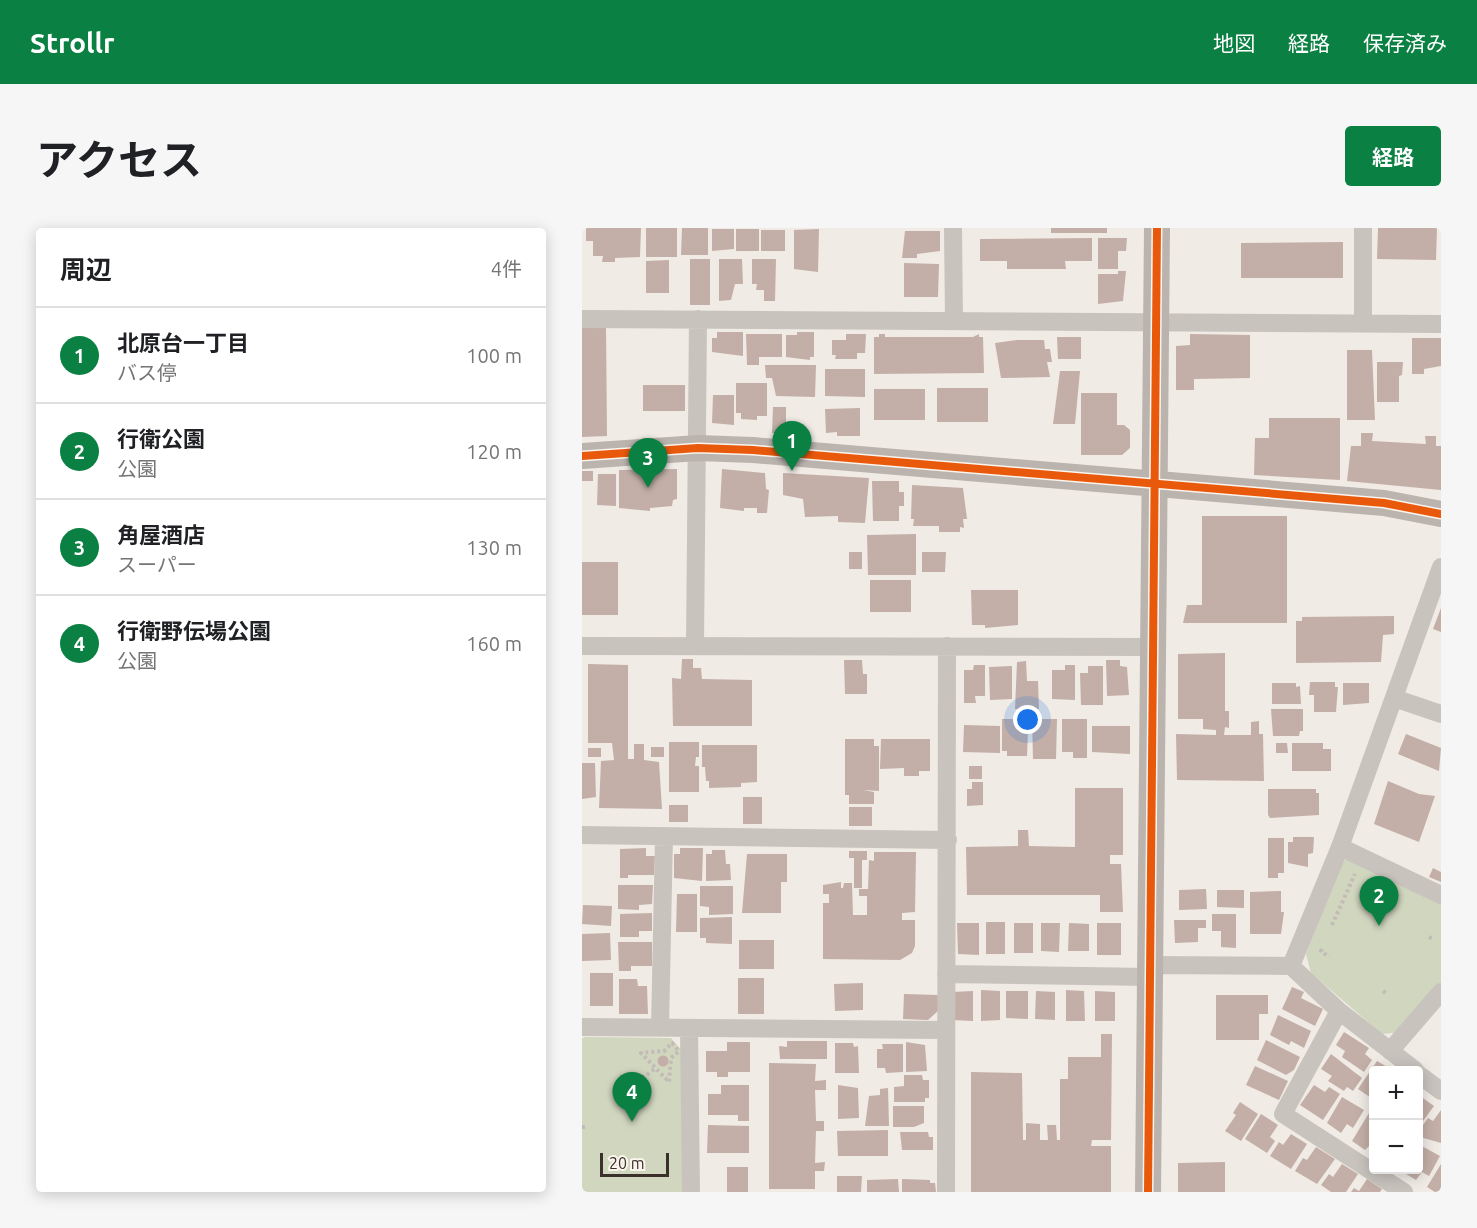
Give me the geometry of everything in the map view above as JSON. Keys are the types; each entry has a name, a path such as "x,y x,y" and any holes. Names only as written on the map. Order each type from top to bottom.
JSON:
{"street":[{"path":"953,228 954,321"},
{"path":"1148,1192 1156,228"},
{"path":"1363,228 1363,322"},
{"path":"582,319 1441,324"},
{"path":"695,646 698,320"},
{"path":"582,456 698,448 765,451 1384,503 1441,514"},
{"path":"1291,966 1340,847 1441,567"},
{"path":"582,646 1152,646"},
{"path":"946,1192 947,646"},
{"path":"1394,698 1441,714"},
{"path":"582,835 948,840"},
{"path":"660,1028 664,836"},
{"path":"1340,847 1441,895"},
{"path":"946,974 1291,966 1339,1011 1408,1066"},
{"path":"1390,1051 1441,992"},
{"path":"1339,1011 1283,1114 1404,1192"},
{"path":"582,1027 945,1030"},
{"path":"689,1029 691,1192"},
{"path":"1423,1077 1441,1091"}],"path":[{"path":"1329,932 1356,870"},
{"path":"1376,892 1381,896"},
{"path":"1325,941 1321,951 1329,957"},
{"path":"672,1043 679,1051 671,1058 669,1082 656,1068 641,1053 664,1051 672,1043"},
{"path":"642,1078 656,1068"}],"green space":[{"path":"1357,857 1441,899 1441,987 1403,1032 1382,1034 1311,973 1306,954 1342,861"},
{"path":"584,1037 671,1038 682,1051 682,1192 582,1192 582,1039"}],"building":[{"path":"586,228 641,228 640,257 615,258 615,262 602,262 603,256 593,256 593,241 586,241"},
{"path":"646,228 677,228 677,257 646,257"},
{"path":"682,228 708,228 708,255 681,255"},
{"path":"1051,228 1107,228 1107,233 1051,233"},
{"path":"1378,228 1437,228 1436,260 1377,259"},
{"path":"712,229 734,229 734,249 712,251"},
{"path":"736,229 759,229 759,251 736,251"},
{"path":"819,229 818,272 794,269 794,230"},
{"path":"761,230 785,230 785,251 761,251"},
{"path":"905,231 940,231 940,251 917,254 917,258 902,258"},
{"path":"1092,238 1092,261 1065,261 1066,269 1007,269 1007,261 980,261 980,239"},
{"path":"1098,238 1127,238 1126,251 1118,251 1118,269 1098,269"},
{"path":"1343,242 1343,278 1241,278 1241,243"},
{"path":"690,259 710,259 710,305 690,305"},
{"path":"719,259 742,259 743,284 735,284 731,300 719,301"},
{"path":"752,259 776,259 775,301 764,301 764,290 756,290 757,284 752,284"},
{"path":"669,260 669,293 646,293 646,261"},
{"path":"904,263 939,264 938,297 904,297"},
{"path":"1118,271 1126,271 1123,301 1098,304 1098,274 1118,274"},
{"path":"582,328 606,328 607,436 582,437"},
{"path":"717,332 743,332 743,356 712,352 712,338 717,338"},
{"path":"797,332 814,332 814,357 810,357 810,360 786,357 786,335 797,335"},
{"path":"746,334 782,334 782,357 759,357 759,365 747,365"},
{"path":"846,334 866,334 865,353 857,353 857,359 835,359 836,355 832,355 832,340 846,340"},
{"path":"879,334 885,334 885,337 973,337 979,334 979,337 983,337 984,373 874,374 874,337 879,337"},
{"path":"1190,334 1250,335 1250,378 1194,379 1194,390 1176,390 1176,346 1190,345"},
{"path":"1057,337 1081,337 1081,359 1058,359"},
{"path":"1412,338 1441,338 1441,366 1424,369 1424,374 1412,374"},
{"path":"1044,340 1045,349 1050,349 1052,362 1047,362 1050,377 1001,378 995,343"},
{"path":"1347,350 1372,350 1375,420 1347,420"},
{"path":"1377,362 1403,362 1402,375 1399,376 1399,402 1377,402"},
{"path":"765,365 816,365 815,397 776,396 772,378 766,378"},
{"path":"825,369 865,369 865,397 825,396"},
{"path":"1060,371 1080,371 1075,424 1053,424"},
{"path":"736,383 767,383 767,416 757,416 757,420 741,419 741,413 736,413"},
{"path":"643,385 685,385 685,411 643,411"},
{"path":"937,388 988,388 988,422 937,422"},
{"path":"874,389 925,389 925,420 874,420"},
{"path":"1081,393 1117,393 1117,425 1124,425 1130,430 1130,448 1122,455 1081,455"},
{"path":"713,395 734,395 734,425 712,423"},
{"path":"773,407 786,407 786,433 772,433"},
{"path":"860,408 860,436 837,436 837,432 826,433 825,409"},
{"path":"1269,418 1340,418 1340,480 1254,475 1255,438 1269,438"},
{"path":"1361,433 1373,433 1372,441 1426,444 1425,436 1436,436 1436,446 1441,446 1441,490 1347,481 1351,446 1361,446"},
{"path":"677,469 677,499 673,500 672,506 650,508 650,511 619,508 619,470"},
{"path":"722,469 765,473 766,489 769,490 767,513 757,513 757,508 744,508 744,511 720,508"},
{"path":"582,471 593,471 593,481 582,481"},
{"path":"783,473 869,478 865,523 838,522 838,516 805,517 803,499 783,495"},
{"path":"598,474 616,474 616,506 597,505"},
{"path":"872,481 899,481 899,492 904,492 904,506 899,506 899,521 873,521"},
{"path":"912,485 963,488 967,519 963,519 964,528 960,527 960,532 939,532 939,526 913,526 914,519 911,519"},
{"path":"1202,516 1287,516 1287,623 1183,623 1187,605 1202,605"},
{"path":"916,534 916,575 868,575 867,535"},
{"path":"849,552 862,552 862,569 849,569"},
{"path":"922,552 946,552 945,572 922,572"},
{"path":"582,562 618,562 618,615 582,615"},
{"path":"870,580 911,580 911,612 870,612"},
{"path":"971,590 1018,590 1018,625 985,628 985,625 972,625"},
{"path":"1441,608 1441,632 1433,629"},
{"path":"1394,616 1394,634 1383,635 1381,662 1296,663 1296,621 1302,621 1302,617"},
{"path":"1225,653 1225,711 1229,711 1229,728 1225,727 1224,735 1251,735 1251,722 1259,721 1259,734 1263,734 1264,781 1177,780 1176,734 1216,735 1216,730 1203,729 1203,719 1178,719 1178,654"},
{"path":"682,659 693,659 693,668 701,668 702,679 752,680 752,726 673,726 672,678 681,679"},
{"path":"844,660 862,660 863,674 867,674 867,694 845,694"},
{"path":"1106,660 1120,660 1120,666 1127,667 1129,695 1107,696"},
{"path":"1026,661 1027,681 1038,681 1039,709 1015,709 1017,662"},
{"path":"588,664 628,665 628,759 634,759 634,744 644,744 644,760 659,762 662,809 599,808 601,761 614,760 612,743 588,743"},
{"path":"974,665 985,665 985,696 975,696 976,703 964,703 964,670 973,670"},
{"path":"1065,665 1075,665 1075,700 1052,699 1052,670 1065,670"},
{"path":"1012,666 1012,699 990,700 989,667"},
{"path":"1088,666 1103,666 1103,705 1081,705 1080,673 1088,673"},
{"path":"1310,682 1335,682 1335,687 1338,687 1336,712 1314,712 1314,695 1309,695"},
{"path":"1272,683 1296,683 1296,687 1300,686 1301,704 1272,704"},
{"path":"1343,683 1369,683 1369,703 1343,705"},
{"path":"1271,709 1303,709 1303,731 1300,731 1299,736 1273,736"},
{"path":"1002,719 1023,719 1023,731 1028,731 1027,756 1007,756 1007,751 1002,751"},
{"path":"1032,719 1057,719 1056,759 1033,759"},
{"path":"1062,719 1087,719 1087,758 1073,758 1073,752 1062,752"},
{"path":"964,725 1000,726 1000,753 963,752"},
{"path":"1092,726 1130,726 1130,754 1092,752"},
{"path":"1406,734 1441,748 1439,771 1398,754"},
{"path":"845,739 874,739 874,746 879,746 879,791 863,790 874,792 874,804 849,804 849,795 845,795"},
{"path":"881,739 930,739 930,771 919,771 919,776 904,776 904,768 880,769"},
{"path":"669,742 699,742 699,757 696,757 695,766 699,766 699,792 669,792"},
{"path":"1276,743 1287,743 1288,753 1276,753"},
{"path":"1292,743 1323,743 1323,749 1331,749 1331,771 1292,771"},
{"path":"702,745 757,745 757,782 741,783 741,787 709,788 705,767 702,767"},
{"path":"651,747 664,747 664,757 651,757"},
{"path":"588,748 601,748 601,757 588,757"},
{"path":"582,763 595,763 596,797 582,799"},
{"path":"969,766 982,766 982,779 969,779"},
{"path":"1388,781 1419,794 1435,796 1419,842 1374,824"},
{"path":"972,782 983,782 983,805 967,806 967,789 972,789"},
{"path":"1075,788 1123,788 1123,855 1110,855 1110,864 1121,864 1123,912 1100,912 1100,895 967,895 966,847 1018,846 1018,830 1028,830 1029,846 1075,847"},
{"path":"1268,789 1316,789 1316,793 1319,793 1319,815 1270,818"},
{"path":"743,797 762,797 762,824 743,824"},
{"path":"669,805 688,805 688,822 669,822"},
{"path":"849,807 872,807 872,826 849,826"},
{"path":"1293,837 1314,837 1313,853 1308,854 1308,867 1288,863 1288,842 1293,842"},
{"path":"1268,838 1284,838 1284,873 1278,873 1278,878 1268,878"},
{"path":"646,848 646,856 655,856 654,875 628,875 628,878 620,878 620,849"},
{"path":"680,848 703,848 702,881 674,878 674,854 680,854"},
{"path":"712,850 725,850 726,864 730,864 731,880 706,881 706,854 712,854"},
{"path":"849,851 867,851 867,860 862,860 862,888 854,888 854,858 849,858"},
{"path":"874,852 916,852 915,912 902,913 902,920 915,920 915,946 912,953 900,960 823,959 823,903 829,903 829,894 823,894 823,885 841,882 841,888 843,888 844,883 852,883 853,915 867,915 867,896 859,896 859,889 868,889 869,860 874,861"},
{"path":"747,854 787,854 787,882 781,882 781,913 742,913"},
{"path":"1433,868 1441,872 1441,882 1429,877"},
{"path":"618,885 653,885 652,904 639,905 639,910 618,909"},
{"path":"700,886 733,886 733,914 709,915 709,907 700,906"},
{"path":"1206,889 1207,909 1179,910 1179,890"},
{"path":"1217,890 1244,890 1244,908 1217,907"},
{"path":"1281,891 1281,912 1284,912 1281,934 1250,934 1250,892"},
{"path":"677,894 697,894 697,932 676,932"},
{"path":"583,905 612,906 611,926 582,924"},
{"path":"652,913 652,931 639,931 639,937 620,937 620,914"},
{"path":"1212,914 1236,914 1236,948 1221,947 1221,931 1212,931"},
{"path":"732,917 732,944 706,943 706,938 700,938 700,918"},
{"path":"1174,920 1206,920 1206,928 1198,928 1198,942 1175,943"},
{"path":"986,922 1005,922 1005,954 986,954"},
{"path":"957,923 979,923 979,955 958,954"},
{"path":"1014,923 1033,923 1033,953 1014,953"},
{"path":"1041,923 1060,923 1059,952 1041,951"},
{"path":"1069,923 1089,924 1089,951 1068,951"},
{"path":"1097,923 1121,923 1121,955 1097,955"},
{"path":"610,933 611,960 582,961 582,934"},
{"path":"739,940 774,940 774,969 739,969"},
{"path":"618,942 652,942 652,966 631,966 631,971 619,971"},
{"path":"590,973 613,973 613,1006 590,1006"},
{"path":"738,978 764,978 764,1014 738,1014"},
{"path":"619,979 637,979 638,986 647,986 648,1014 619,1014"},
{"path":"863,983 863,1010 835,1011 834,984"},
{"path":"1292,987 1304,992 1301,998 1323,1009 1315,1026 1282,1009"},
{"path":"981,990 1000,991 1000,1020 981,1021"},
{"path":"1066,990 1084,991 1085,1021 1066,1021"},
{"path":"973,991 973,1021 951,1020 952,992"},
{"path":"1006,991 1028,991 1028,1019 1006,1018"},
{"path":"1036,991 1055,992 1055,1020 1035,1019"},
{"path":"1095,991 1115,992 1115,1021 1095,1021"},
{"path":"904,994 939,995 939,1010 928,1020 903,1019"},
{"path":"1216,995 1268,995 1268,1014 1259,1014 1259,1040 1216,1040"},
{"path":"1278,1015 1311,1031 1304,1048 1291,1041 1289,1045 1270,1035"},
{"path":"1344,1032 1369,1048 1365,1054 1372,1060 1364,1072 1342,1057 1345,1051 1336,1045"},
{"path":"1101,1034 1112,1034 1111,1140 1092,1140 1091,1146 1111,1146 1111,1192 971,1192 971,1072 1022,1073 1023,1140 1026,1140 1026,1123 1040,1124 1040,1140 1048,1140 1047,1125 1056,1125 1057,1140 1060,1140 1060,1079 1068,1079 1068,1057 1101,1057"},
{"path":"1266,1040 1300,1057 1294,1070 1286,1075 1257,1060"},
{"path":"787,1041 827,1041 827,1059 780,1059 779,1046 787,1047"},
{"path":"727,1042 750,1042 750,1072 728,1072 728,1077 717,1077 717,1072 706,1072 706,1051 727,1051"},
{"path":"906,1042 925,1045 927,1071 906,1072"},
{"path":"835,1043 853,1043 854,1047 858,1046 859,1073 835,1073"},
{"path":"882,1044 903,1044 903,1072 886,1073 885,1068 877,1068 877,1049 883,1049"},
{"path":"1331,1054 1362,1078 1353,1091 1347,1087 1344,1091 1328,1081 1332,1076 1321,1069"},
{"path":"663,1056 667,1057 667,1065 663,1066 659,1065 658,1061 659,1057"},
{"path":"1377,1061 1386,1066 1374,1066"},
{"path":"769,1063 816,1064 815,1081 826,1080 826,1090 815,1090 816,1121 824,1121 824,1131 816,1131 815,1163 825,1162 824,1171 815,1171 815,1189 769,1189"},
{"path":"1255,1066 1288,1081 1279,1100 1246,1085"},
{"path":"1369,1073 1369,1097 1358,1089"},
{"path":"904,1075 922,1075 923,1080 929,1080 929,1098 925,1098 925,1102 894,1102 894,1087 904,1086"},
{"path":"721,1085 749,1085 749,1121 738,1121 738,1115 708,1115 708,1094 721,1094"},
{"path":"838,1085 858,1088 859,1118 838,1119"},
{"path":"1314,1085 1325,1092 1329,1087 1340,1094 1323,1120 1300,1105"},
{"path":"888,1088 889,1126 865,1126 869,1096 880,1095 880,1089"},
{"path":"1342,1097 1364,1110 1353,1128 1347,1124 1341,1133 1327,1123"},
{"path":"1423,1098 1434,1106 1423,1121"},
{"path":"1240,1102 1258,1114 1241,1141 1225,1131 1236,1115 1233,1113"},
{"path":"893,1106 924,1106 924,1123 914,1127 893,1127"},
{"path":"1441,1110 1441,1143 1423,1138 1423,1125 1428,1118 1433,1121"},
{"path":"1369,1113 1369,1146 1365,1150 1352,1141"},
{"path":"1261,1114 1278,1125 1270,1137 1275,1141 1267,1153 1245,1139"},
{"path":"708,1125 749,1126 749,1153 707,1153"},
{"path":"888,1130 888,1156 838,1156 837,1131"},
{"path":"900,1132 928,1132 929,1137 933,1137 933,1150 902,1150"},
{"path":"1291,1134 1307,1144 1291,1169 1270,1156 1279,1142 1283,1145"},
{"path":"1316,1147 1335,1159 1317,1184 1295,1171 1303,1158 1307,1160"},
{"path":"1423,1147 1440,1156 1429,1176 1423,1173"},
{"path":"1225,1162 1225,1192 1178,1192 1178,1163"},
{"path":"1342,1164 1358,1174 1346,1192 1331,1192 1321,1185 1329,1174 1333,1177"},
{"path":"1441,1164 1441,1192 1435,1192 1427,1187"},
{"path":"727,1167 748,1167 748,1192 727,1192"},
{"path":"1406,1174 1420,1174 1416,1180"},
{"path":"837,1176 862,1176 861,1192 837,1192"},
{"path":"898,1179 899,1192 867,1192 867,1180"},
{"path":"902,1179 930,1180 930,1183 935,1183 936,1192 902,1192"},
{"path":"1367,1179 1382,1189 1380,1192 1351,1192 1354,1188 1359,1191"}],"cycle path":[{"path":"1148,1192 1157,228"},
{"path":"582,456 698,448 753,450 1384,503 1441,514"}],"place":[{"name":"北原台一丁目","path":"792,471"},
{"name":"角屋酒店","path":"648,488"},
{"name":"行衛公園","path":"1379,926"},
{"name":"行衛野伝場公園","path":"632,1122"}]}
